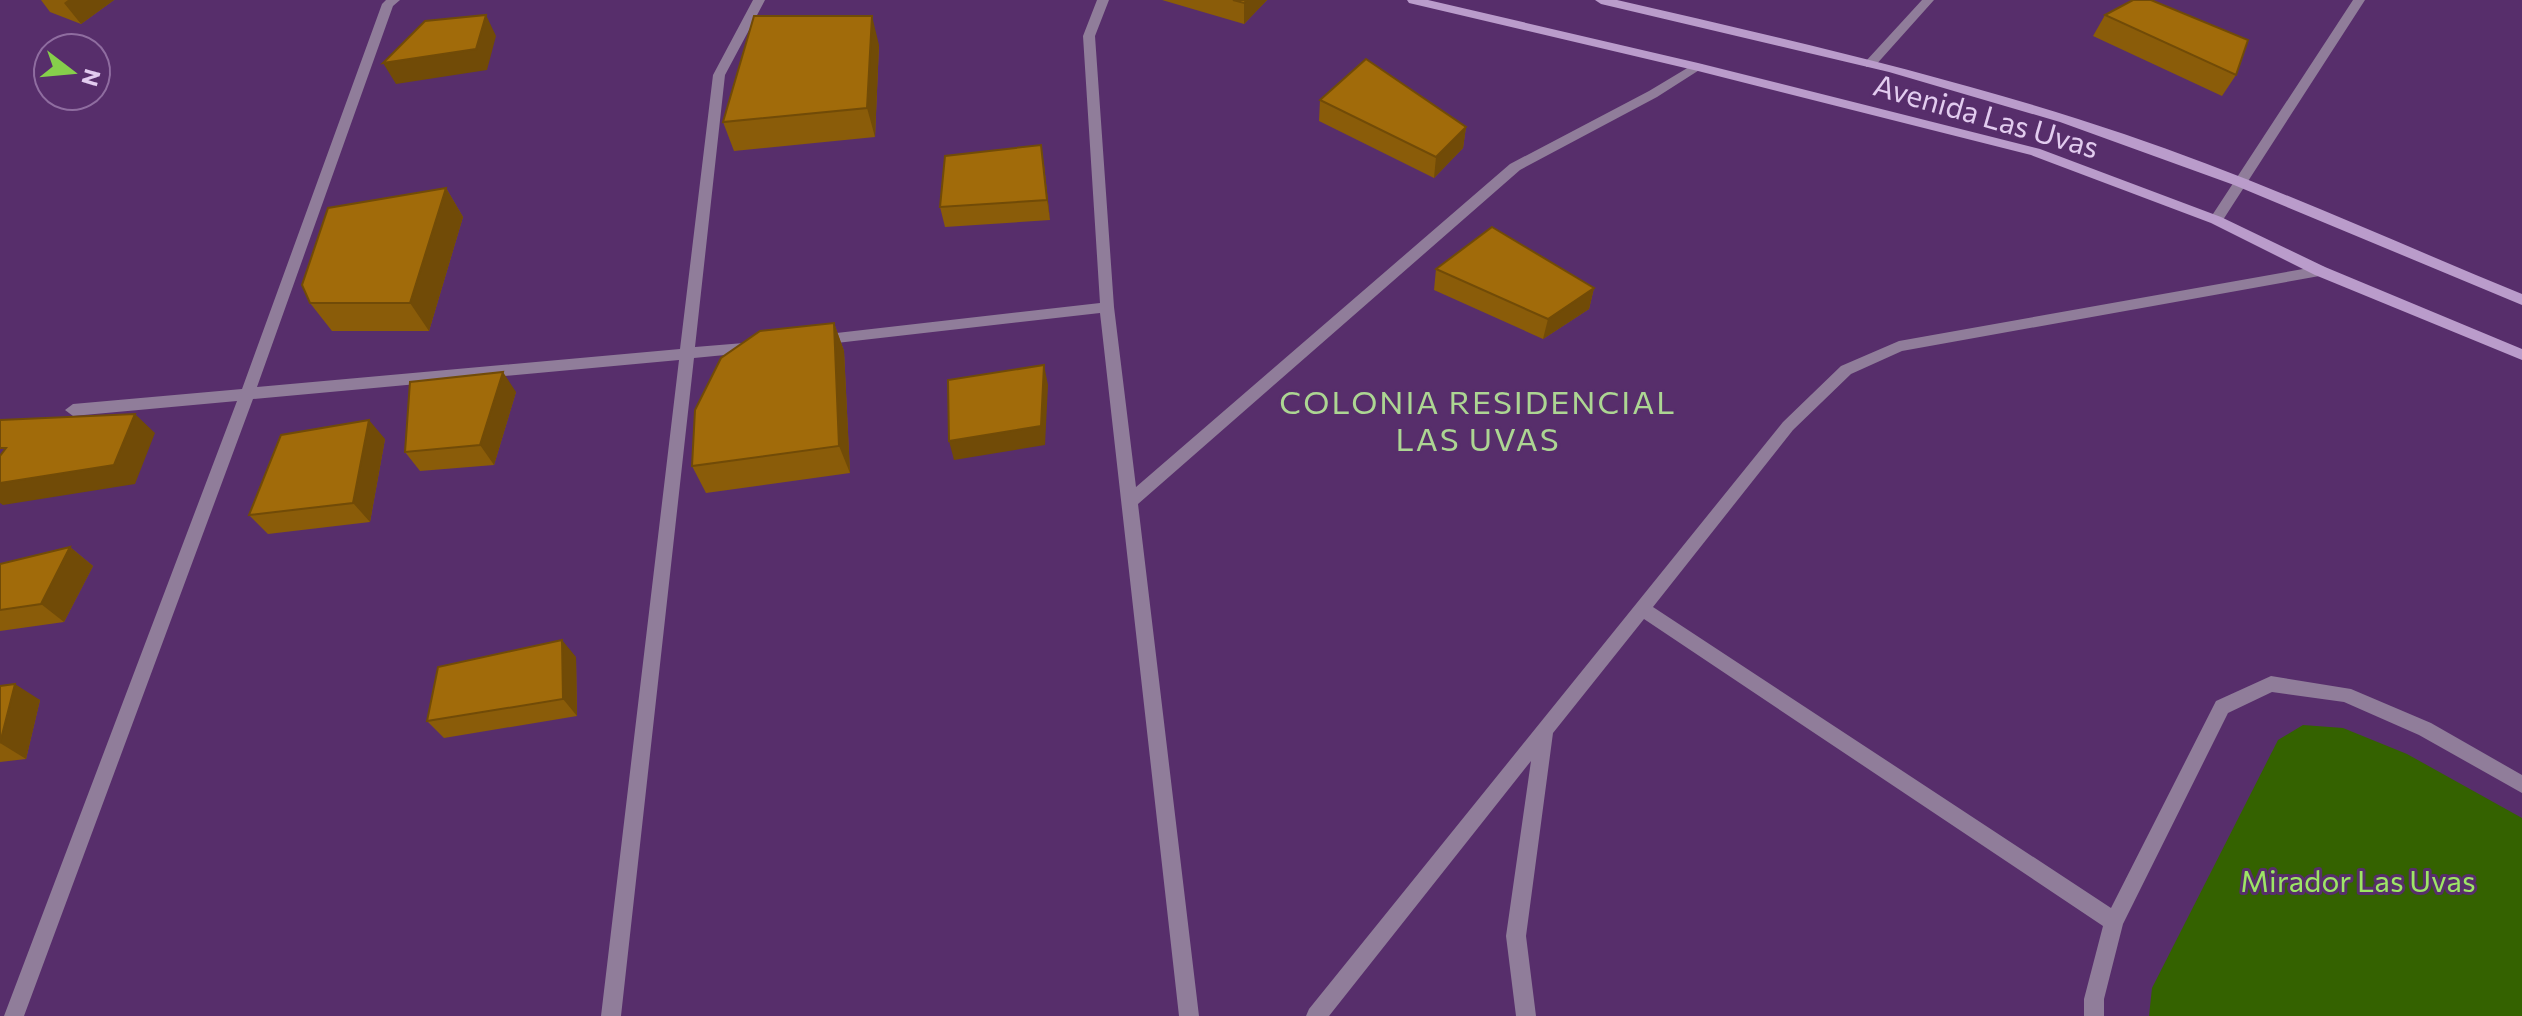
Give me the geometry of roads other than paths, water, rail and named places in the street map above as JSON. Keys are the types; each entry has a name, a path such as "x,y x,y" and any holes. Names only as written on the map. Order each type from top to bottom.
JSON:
{"street":[{"path":"611,1016 719,75 759,0"},
{"path":"1103,0 1089,36 1107,307 1189,1016"},
{"name":"Avenida Las Uvas","path":"1413,0 1698,67 2035,152 2216,220 2320,271 2522,355"},
{"name":"Avenida Las Uvas","path":"1601,0 1870,64 2066,119 2242,184 2522,300"},
{"path":"1870,64 1928,0"},
{"path":"2216,220 2359,0"},
{"path":"14,1016 247,395 385,1"},
{"path":"1130,501 1515,167 1698,67"},
{"path":"1316,1016 1788,426 1846,370 1899,346 2320,271"},
{"path":"796,343 1107,307"},
{"path":"73,410 765,346"},
{"path":"1642,609 2114,922"},
{"path":"2094,1016 2094,999 2114,922 2222,707 2271,684 2345,694 2425,729 2522,785"},
{"path":"1526,1016 1516,936 1544,731"}],"district":[{"name":"COLONIA RESIDENCIAL LAS UVAS","path":"1478,422"}],"park label":[{"name":"Mirador Las Uvas","path":"2358,882"}]}
